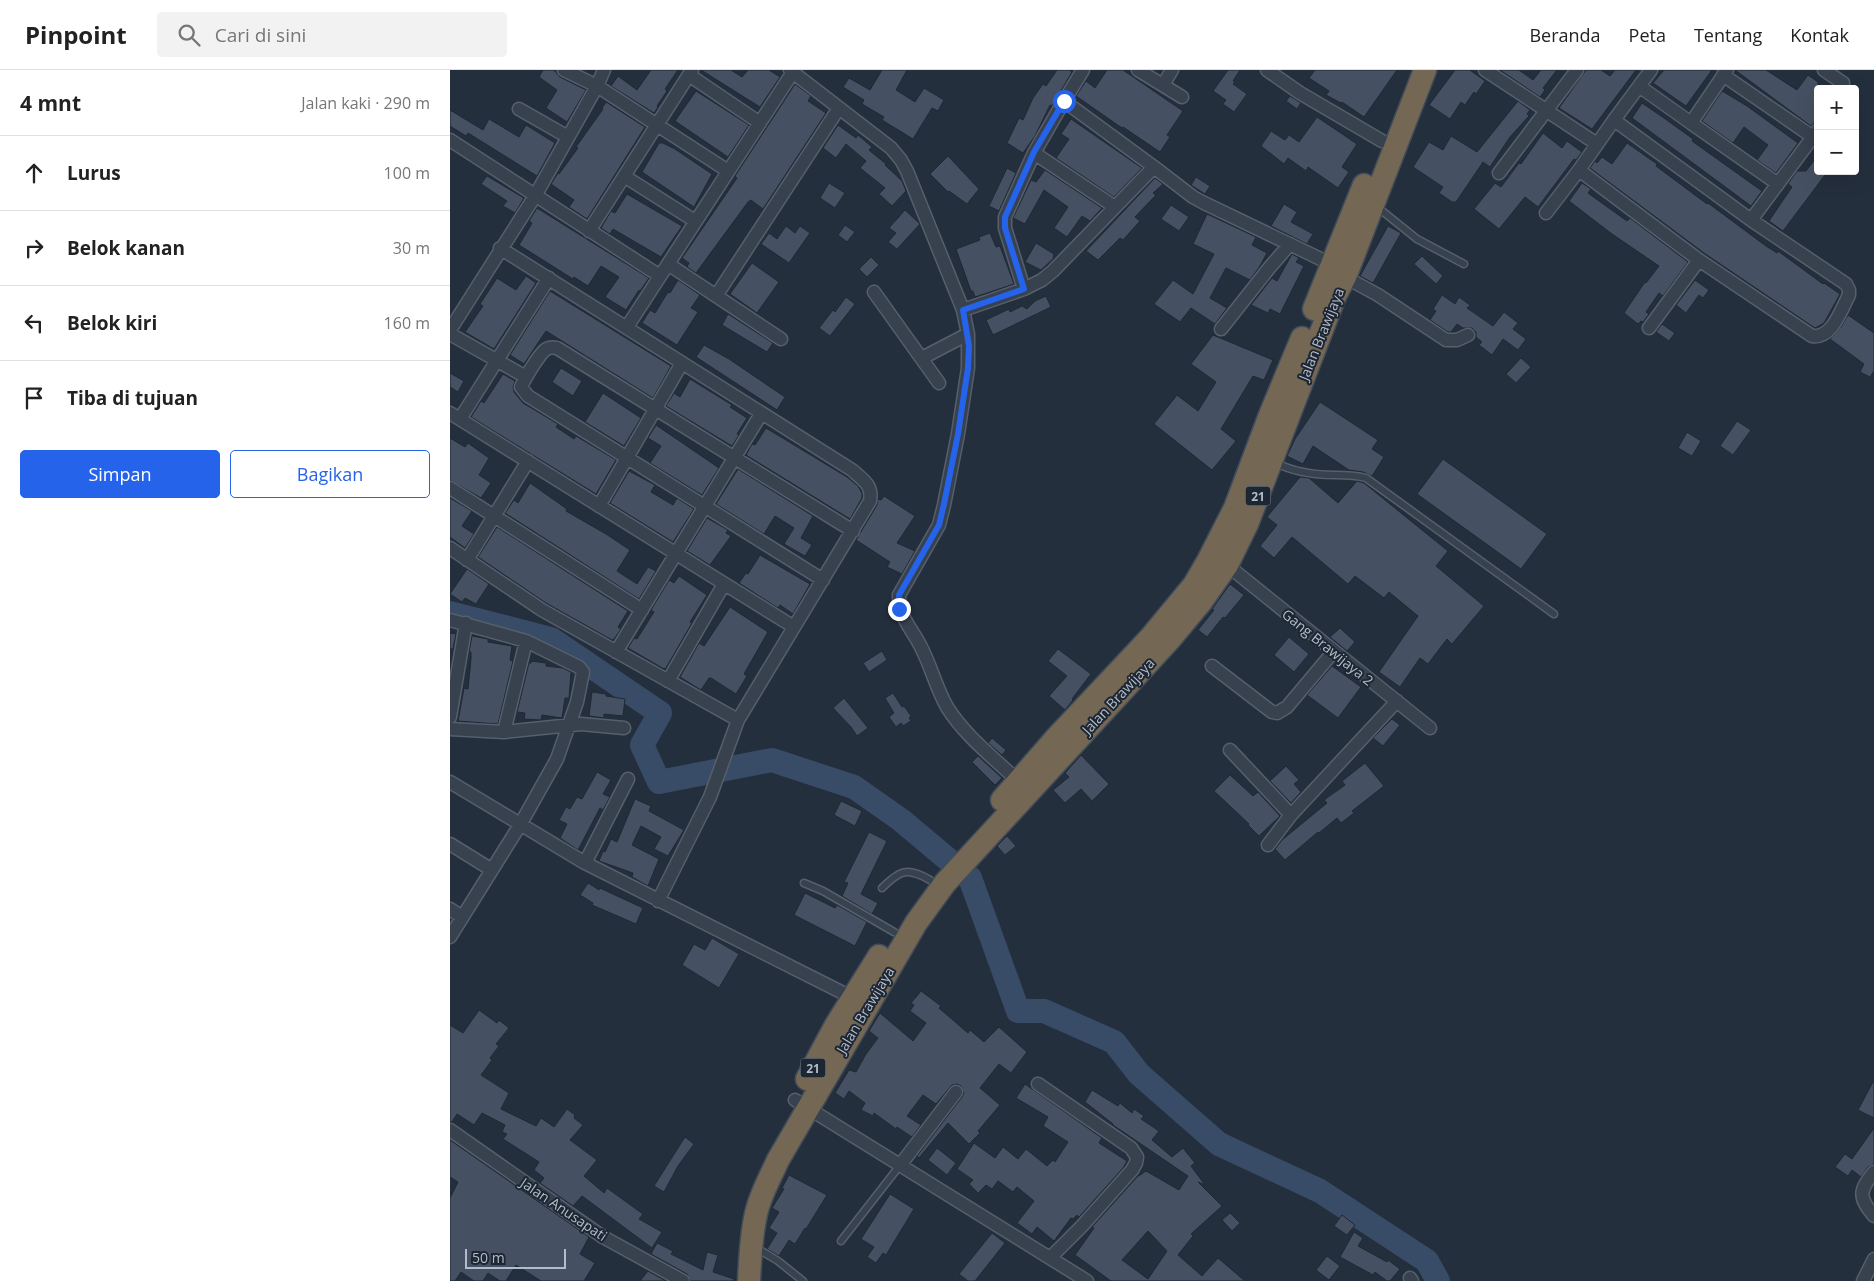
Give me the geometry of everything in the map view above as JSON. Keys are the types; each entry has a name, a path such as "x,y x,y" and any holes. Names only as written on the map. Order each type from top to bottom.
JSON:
{"highway":[{"name":"Jalan Brawijaya","path":"748,1281 756,1213 762,1195 836,1025 894,932 937,879 1170,640 1201,602 1226,565 1247,524 1272,460 1408,70"},
{"name":"Jalan Brawijaya","path":"973,844 1019,782 1057,736 1166,621 1194,584 1208,561 1241,494 1270,415 1373,203 1425,70"},
{"name":"Jalan Brawijaya","path":"734,1281 736,1248 743,1206 756,1172 916,923 937,879"}],"street":[{"path":"564,70 598,86 728,171"},
{"path":"450,330 500,248 535,196 598,86 604,70"},
{"path":"1024,289 1004,224 1007,212 1034,152 1082,70"},
{"path":"1138,70 1182,97"},
{"path":"1163,84 1172,70"},
{"path":"1267,70 1300,93 1382,141"},
{"path":"1485,70 1597,144"},
{"path":"1500,173 1577,70"},
{"path":"1546,213 1651,70"},
{"path":"1824,70 1843,81"},
{"path":"627,327 760,123 791,71 890,148 901,160 963,310 969,346 958,434 941,518 939,525 899,595 898,603 904,619 927,658 947,706 968,734 1019,782"},
{"path":"589,231 690,72 760,123"},
{"path":"1691,123 1725,73 1814,133"},
{"path":"1639,86 1778,184"},
{"path":"1064,101 1193,197 1290,244 1333,282 1378,295 1446,340 1457,340 1468,335"},
{"path":"716,296 839,108"},
{"path":"519,109 568,138"},
{"path":"1579,170 1699,260 1812,336 1818,337 1832,328 1849,295 1846,284 1751,220 1614,120"},
{"path":"1751,220 1814,135"},
{"path":"450,140 660,276"},
{"path":"1034,152 1115,207"},
{"path":"963,310 1024,289 1042,280 1154,167"},
{"path":"624,176 695,222"},
{"path":"1221,329 1290,244"},
{"path":"500,248 852,470 866,483 871,492 870,501 738,720 710,797 658,901"},
{"path":"1649,328 1699,260"},
{"path":"668,264 781,339"},
{"path":"549,278 498,360 455,416 794,627"},
{"path":"874,292 939,383"},
{"path":"450,334 526,377"},
{"path":"922,358 968,334"},
{"path":"823,580 528,396 521,387 526,377 543,351 551,347 557,348 853,530"},
{"path":"599,506 682,363"},
{"path":"616,652 761,414"},
{"path":"467,560 528,461"},
{"path":"450,488 642,610"},
{"path":"450,548 542,610 738,720"},
{"name":"Gang Brawijaya 2","path":"1226,565 1430,728"},
{"path":"668,681 724,584"},
{"path":"450,620 526,640 582,670 577,702 557,759 520,825 450,937"},
{"path":"450,717 453,681 466,623"},
{"path":"504,732 526,640"},
{"path":"1212,666 1272,712 1277,713 1287,707 1334,651"},
{"path":"1268,845 1291,815 1397,701"},
{"path":"450,729 504,732 569,725 624,728"},
{"path":"1230,750 1291,815"},
{"path":"585,863 628,779"},
{"path":"450,782 585,863 853,998"},
{"path":"450,844 492,870"},
{"path":"450,910 462,917"},
{"path":"1038,1084 1131,1148 1137,1157 1136,1164 1132,1170 1082,1226 1051,1257"},
{"path":"901,1164 956,1092"},
{"path":"802,1103 1087,1281"},
{"name":"Jalan Anusapati","path":"450,1130 603,1237 683,1281"},
{"path":"1874,1172 1862,1188 1861,1197 1874,1216"},
{"path":"1863,1281 1874,1259"}],"lane":[{"path":"1373,203 1417,239 1464,264"},
{"path":"1272,460 1281,465 1307,473 1349,475 1366,478 1554,614"},
{"path":"882,888 902,872 937,879"},
{"path":"804,883 823,891 894,932"},
{"path":"841,1241 901,1164"},
{"path":"751,1245 778,1261 803,1281"}],"building":[{"path":"543,70 554,70 560,77 586,90 567,122 546,108 557,90 539,77"},
{"path":"651,70 678,70 665,89 667,91 654,113 611,86 618,76 637,90"},
{"path":"701,70 731,70 742,77 748,70 769,70 780,77 760,107"},
{"path":"882,70 907,70 896,90 915,102 924,88 944,100 938,111 932,108 913,139 882,120 884,117 862,104 864,100 843,87 849,78 870,90"},
{"path":"1057,70 1069,70 1072,72 1052,106 1050,105 1035,136 1023,153 1007,143 1019,118 1023,120 1033,98 1043,84 1046,86"},
{"path":"1107,70 1123,70 1183,111 1167,135 1170,137 1160,152 1076,96 1086,81 1095,88"},
{"path":"1228,70 1240,70 1233,84 1247,94 1234,112 1223,104 1226,100 1213,91"},
{"path":"1315,70 1397,70 1364,117 1342,102 1326,95 1329,91 1309,78"},
{"path":"1455,70 1470,70 1485,81 1465,105 1461,102 1450,119 1429,105"},
{"path":"1500,70 1519,70 1533,80 1541,70 1557,70 1543,88 1545,90 1540,97"},
{"path":"1586,70 1601,70 1610,76 1615,70 1636,70 1592,129 1559,108"},
{"path":"1664,70 1712,70 1686,106 1653,83"},
{"path":"1735,70 1766,70 1797,90 1808,75 1818,82 1818,85 1814,85 1814,123 1811,126"},
{"path":"795,84 811,96 808,101 826,113 763,209 751,200 748,202 696,273 687,267 689,263 682,258 737,178 735,176"},
{"path":"696,91 749,125 728,157 675,121"},
{"path":"1722,91 1747,106 1798,143 1776,173 1757,160 1768,145 1744,127 1733,143 1702,121"},
{"path":"1290,96 1301,103 1297,109 1286,101"},
{"path":"1518,101 1530,110 1527,114 1529,116 1510,137 1490,167 1483,162 1456,202 1452,202 1439,193 1443,187 1413,167 1429,142 1443,150 1451,136 1477,152"},
{"path":"606,102 645,127 587,219 569,207 574,200 551,184 578,148 576,147"},
{"path":"1642,103 1762,191 1751,206 1632,118"},
{"path":"450,110 483,130 489,119 519,137 526,125 555,143 537,176 468,133 466,136 450,126"},
{"path":"1317,117 1357,144 1342,167 1349,172 1338,188 1308,167 1306,171 1288,158 1284,164 1261,146 1271,131 1285,140 1289,135 1299,142"},
{"path":"1071,119 1142,168 1114,197 1056,158 1069,139 1061,134"},
{"path":"838,125 856,138 858,135 872,147 869,150 902,181 906,191 892,206 879,194 885,188 860,168 866,161 846,144 836,158 823,148"},
{"path":"1543,133 1562,148 1567,141 1582,152 1576,160 1574,159 1538,207 1525,197 1499,229 1474,209 1495,183 1501,187 1519,163 1521,164"},
{"path":"659,143 675,149 712,174 694,207 642,172"},
{"path":"1627,143 1766,246 1777,253 1778,251 1840,294 1824,323 1815,328 1704,253 1590,168 1595,161 1597,163 1602,157 1612,164"},
{"path":"948,156 979,189 967,204 948,192 930,174"},
{"path":"1814,160 1814,175 1825,175 1783,231 1769,221 1792,187 1788,184 1797,171 1806,171"},
{"path":"1007,168 1016,173 999,211 989,206"},
{"path":"1045,170 1102,208 1090,221 1082,216 1067,237 1054,228 1068,207 1044,190 1025,224 1013,218 1031,180 1036,182"},
{"path":"487,176 524,198 515,213 503,206 507,201 481,184"},
{"path":"1196,177 1210,186 1205,194 1191,185"},
{"path":"1155,178 1163,184 1153,193 1156,195 1135,217 1140,221 1123,240 1120,238 1098,260 1086,251"},
{"path":"829,183 845,193 835,208 820,198"},
{"path":"1582,183 1591,189 1588,193 1627,221 1630,218 1688,262 1663,296 1659,293 1646,312 1649,314 1643,322 1641,321 1638,324 1624,313 1645,282 1659,266 1612,234 1569,201"},
{"path":"627,194 682,226 661,257 613,229 610,234 601,228 611,211 615,213"},
{"path":"1284,204 1297,212 1291,222 1313,234 1307,244 1271,226"},
{"path":"1171,205 1189,217 1179,231 1161,219"},
{"path":"537,208 649,278 626,310 605,297 619,277 601,266 588,286 574,277 573,279 519,245 532,223 529,221"},
{"path":"905,210 920,224 897,249 888,242 896,233 889,228"},
{"path":"1207,214 1256,237 1252,245 1267,253 1250,280 1226,268 1210,298 1227,308 1215,324 1191,308 1180,322 1154,304 1173,280 1193,294 1214,254 1193,244"},
{"path":"845,225 855,232 847,242 838,235"},
{"path":"786,226 795,233 800,226 810,233 789,263 761,244 769,233 777,239"},
{"path":"1388,226 1401,233 1373,283 1360,276"},
{"path":"990,233 996,247 1000,246 1014,284 975,297 973,291 971,291 956,249 980,240 979,237"},
{"path":"1036,243 1054,254 1053,259 1041,270 1025,262"},
{"path":"1292,254 1299,258 1296,262 1304,266 1280,314 1270,309 1268,313 1251,305 1272,278 1277,281"},
{"path":"1422,256 1443,276 1436,284 1414,264"},
{"path":"871,257 879,265 867,277 859,269"},
{"path":"752,263 779,282 757,313 730,294"},
{"path":"526,276 536,283 494,349 465,332 483,306 480,304 497,278 516,290"},
{"path":"678,280 700,295 691,308 698,312 677,345 642,323 650,310 655,313"},
{"path":"1695,280 1709,290 1703,298 1699,295 1686,313 1676,305"},
{"path":"550,291 671,366 653,398 546,331 524,364 510,355"},
{"path":"1442,295 1455,304 1459,297 1470,305 1467,308 1493,326 1504,312 1518,323 1513,329 1526,339 1518,350 1503,339 1492,355 1479,345 1482,342 1476,337 1476,332 1472,328 1463,328 1457,324 1451,332 1448,332 1430,320 1436,311 1433,309"},
{"path":"1046,296 1051,307 993,335 986,320 1009,309 1010,312 1022,306 1027,309 1035,301"},
{"path":"846,297 855,304 830,336 819,328 833,310 835,312"},
{"path":"728,314 773,343 767,352 722,325"},
{"path":"1848,315 1874,333 1874,371 1870,377 1860,372 1864,364 1830,339 1841,327"},
{"path":"1662,324 1675,333 1669,341 1656,332"},
{"path":"1213,335 1273,360 1264,380 1253,376 1221,429 1236,441 1212,470 1154,424 1177,395 1198,411 1216,382 1191,364"},
{"path":"704,345 729,359 785,397 777,410 696,357"},
{"path":"1521,358 1531,367 1516,383 1506,374"},
{"path":"561,368 582,381 573,396 552,382"},
{"path":"450,373 464,381 458,392 450,387"},
{"path":"503,374 515,381 514,392 523,403 558,424 556,427 574,439 576,436 616,460 596,494 471,417 481,401 484,403"},
{"path":"690,379 732,405 730,407 747,418 732,446 666,406 674,393 680,397"},
{"path":"603,393 641,418 624,446 585,422"},
{"path":"1320,402 1378,440 1372,449 1384,457 1372,476 1363,472 1349,470 1313,446 1303,464 1287,456 1295,439"},
{"path":"1737,421 1751,430 1733,455 1720,446"},
{"path":"656,425 719,468 702,495 650,463 661,446 648,438"},
{"path":"766,428 847,477 858,486 862,493 862,498 850,519 746,455 752,444 755,445"},
{"path":"1687,432 1701,441 1692,456 1678,448"},
{"path":"450,438 465,447 468,443 489,458 479,475 491,483 481,498 450,480"},
{"path":"1443,459 1547,534 1521,569 1417,494"},
{"path":"738,469 813,516 801,538 812,545 805,556 784,544 794,528 775,516 764,534 716,504"},
{"path":"629,471 655,485 651,492 673,505 677,498 694,509 673,542 610,503"},
{"path":"1300,477 1309,478 1338,503 1357,481 1364,483 1448,551 1436,566 1484,606 1452,644 1447,639 1428,664 1420,658 1400,687 1379,672 1418,616 1389,592 1384,598 1355,576 1348,584 1292,537 1274,558 1260,546 1277,525 1267,517"},
{"path":"530,483 567,509 566,511 630,550 617,571 637,584 648,567 656,571 639,599 505,513 514,500 518,503"},
{"path":"884,496 915,516 897,543 915,551 902,574 887,567 890,562 856,540 877,505 878,499 881,500"},
{"path":"450,498 472,511 462,526 474,534 465,548 450,537"},
{"path":"707,518 728,530 726,533 731,536 710,565 687,551"},
{"path":"497,527 628,611 618,627 621,629 614,639 612,640 546,603 478,557"},
{"path":"760,555 810,584 793,614 780,605 778,608 739,583 746,573 748,574"},
{"path":"467,569 489,584 476,604 465,598 462,602 450,594"},
{"path":"679,576 707,595 664,669 628,648 634,638 637,639 654,612 651,610 669,580 674,583"},
{"path":"1230,584 1244,595 1207,637 1198,630 1214,610 1212,609"},
{"path":"730,607 768,632 744,674 747,676 736,694 711,678 709,678 701,690 680,677 699,643 704,646"},
{"path":"1340,628 1355,642 1347,651 1330,637"},
{"path":"450,633 456,634 453,649 450,649"},
{"path":"472,636 488,639 488,642 512,646 510,660 513,661 498,724 458,721 464,688 468,689 471,659 471,652 469,652"},
{"path":"1289,637 1309,654 1294,672 1274,655"},
{"path":"1058,649 1091,674 1065,710 1049,696 1067,676 1048,661"},
{"path":"882,651 887,660 869,672 863,663"},
{"path":"531,661 546,663 546,666 563,668 571,672 569,698 565,698 562,718 542,715 541,720 524,719 525,713 517,712"},
{"path":"1332,666 1361,687 1338,718 1307,695"},
{"path":"592,692 625,699 623,716 604,714 604,718 589,716"},
{"path":"893,693 902,707 904,706 911,716 909,718 911,721 903,726 901,723 896,727 889,717 894,713 885,698"},
{"path":"844,698 868,728 857,736 833,708"},
{"path":"1392,719 1400,725 1383,746 1373,738"},
{"path":"992,738 1006,750 1002,755 988,743"},
{"path":"1081,755 1109,784 1092,801 1081,789 1065,803 1053,790 1069,777 1065,773"},
{"path":"978,756 1002,778 995,785 972,762"},
{"path":"1365,763 1384,786 1352,811 1354,813 1341,823 1337,818 1285,860 1275,849 1282,840 1327,803 1324,800 1345,785 1342,781"},
{"path":"1286,766 1299,780 1294,784 1301,792 1291,803 1270,781"},
{"path":"597,772 611,780 603,794 610,797 603,810 600,808 578,850 560,838 567,824 559,820 566,807 570,809 577,797 582,799"},
{"path":"1230,775 1253,796 1258,792 1280,816 1259,836 1214,791"},
{"path":"635,799 651,806 649,811 684,830 668,856 654,849 661,837 641,826 632,845 659,859 648,886 632,877 633,873 599,861 611,839 617,842"},
{"path":"841,801 862,811 855,826 834,815"},
{"path":"869,832 887,841 861,894 878,903 872,914 842,896 848,883 844,882"},
{"path":"1007,836 1016,846 1005,855 997,846"},
{"path":"588,883 599,890 600,888 643,908 636,924 592,905 593,903 580,895"},
{"path":"805,893 835,908 837,905 867,922 855,946 794,915"},
{"path":"712,938 739,954 719,988 682,965 694,944 705,950"},
{"path":"921,991 941,1006 939,1008 968,1033 970,1030 984,1042 999,1027 1027,1052 1011,1073 999,1064 980,1088 1000,1105 978,1131 980,1133 969,1144 948,1123 919,1158 917,1156 962,1097 964,1093 961,1086 957,1084 952,1085 936,1104 923,1095 907,1116 921,1125 912,1137 897,1127 896,1129 874,1113 873,1116 861,1110 865,1103 849,1091 844,1099 835,1093 849,1070 856,1072 878,1038 869,1031 880,1013 913,1041 926,1023 910,1011 914,1005 911,1003"},
{"path":"479,1010 497,1023 499,1020 509,1028 496,1044 499,1046 481,1075 509,1093 501,1109 536,1126 541,1118 554,1127 567,1109 575,1115 574,1118 583,1125 570,1140 597,1160 584,1176 604,1193 607,1188 643,1214 639,1219 662,1232 652,1248 582,1196 573,1206 540,1183 544,1178 534,1170 539,1162 503,1139 507,1134 502,1132 505,1125 482,1113 474,1125 457,1114 452,1122 450,1122 450,1025 463,1033"},
{"path":"1874,1080 1874,1118 1858,1110"},
{"path":"1025,1084 1102,1138 1099,1143 1127,1161 1123,1168 1079,1217 1077,1215 1073,1219 1071,1218 1054,1241 1037,1227 1032,1234 1017,1223 1034,1201 1017,1187 1013,1192 998,1181 992,1189 986,1185 978,1193 969,1184 973,1180 957,1169 974,1143 995,1158 1003,1147 1018,1159 1026,1149 1047,1166 1053,1160 1055,1162 1068,1142 1043,1126 1048,1117 1016,1098"},
{"path":"1092,1090 1118,1106 1120,1103 1132,1113 1134,1109 1144,1116 1141,1119 1159,1131 1152,1140 1172,1157 1183,1148 1195,1163 1191,1166 1205,1185 1198,1182 1222,1206 1191,1234 1193,1236 1178,1255 1202,1276 1218,1258 1245,1281 1111,1281 1075,1255 1094,1228 1092,1227 1137,1177 1146,1171 1179,1190 1188,1176 1113,1125 1085,1102","holes":["1148,1231 1167,1251 1148,1279 1122,1260"]},
{"path":"1874,1128 1874,1164 1868,1167 1861,1177 1852,1170 1848,1176 1835,1167 1845,1154 1852,1159"},
{"path":"685,1137 694,1144 678,1166 664,1192 654,1186"},
{"path":"450,1140 589,1237 580,1254 595,1263 584,1281 541,1281 516,1265 506,1281 500,1281 488,1273 483,1281 474,1281 461,1272 455,1281 450,1281 450,1198 458,1182 450,1177"},
{"path":"937,1148 956,1163 947,1175 928,1160"},
{"path":"789,1175 827,1195 795,1244 789,1240 779,1256 767,1249 777,1233 769,1228 779,1212 772,1208 784,1189 782,1188"},
{"path":"890,1194 914,1209 886,1255 883,1253 876,1263 867,1257 874,1247 861,1239"},
{"path":"1230,1213 1240,1223 1232,1231 1222,1220"},
{"path":"1342,1215 1355,1225 1347,1235 1334,1226"},
{"path":"1354,1232 1363,1238 1358,1246 1387,1262 1388,1260 1400,1269 1390,1281 1387,1281 1375,1272 1373,1275 1340,1257"},
{"path":"992,1233 1005,1243 975,1281 968,1281 959,1274"},
{"path":"657,1243 673,1251 671,1254 703,1270 707,1252 718,1255 713,1272 734,1279 733,1281 691,1281 687,1274 651,1254"},
{"path":"1327,1256 1340,1266 1329,1280 1316,1270"},
{"path":"648,1271 666,1281 640,1281"}],"waterway":[{"path":"450,613 551,639 660,713 642,745 659,782 772,760 854,787 901,820 970,878 1018,1011 1044,1011 1114,1042 1139,1074 1219,1144 1320,1191 1427,1261 1438,1281"}],"route":[{"path":"899,609 899,595 939,525 944,504 958,434 968,368 968,334 963,310 1024,289 1005,228 1005,217 1034,152 1064,101"}]}
